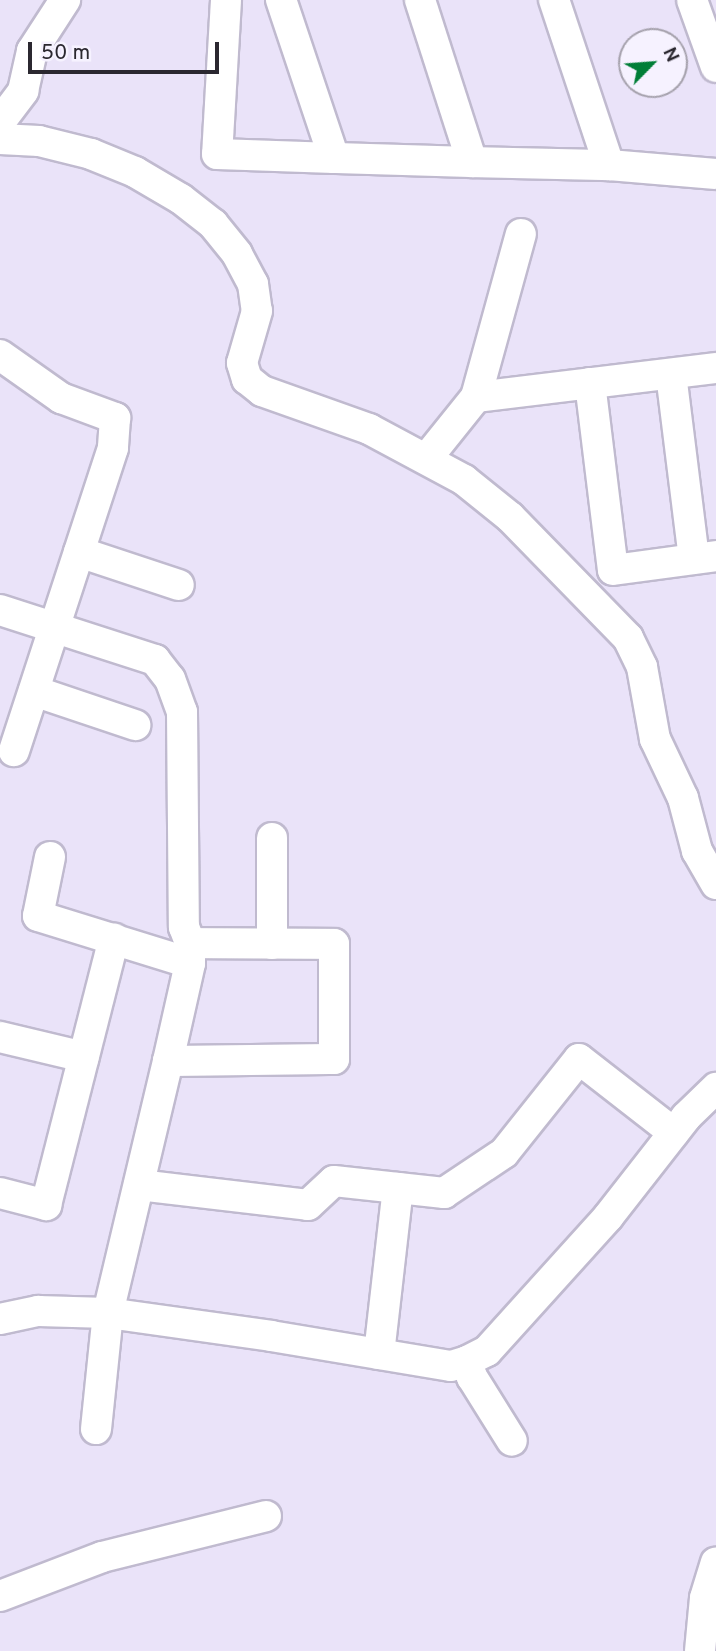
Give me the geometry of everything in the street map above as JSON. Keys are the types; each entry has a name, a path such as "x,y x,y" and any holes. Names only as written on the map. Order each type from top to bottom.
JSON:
{"street":[{"path":"0,122 23,91 32,51 65,0"},
{"path":"226,0 217,153 609,165 716,174"},
{"path":"281,0 334,158"},
{"path":"420,0 472,162"},
{"path":"554,0 609,165"},
{"path":"692,0 716,67"},
{"path":"0,139 39,141 91,154 135,172 181,200 213,224 237,254 253,284 257,311 242,363 247,379 262,391 369,429 464,480 510,517 628,638 642,667 655,739 683,798 697,851 716,884"},
{"path":"427,458 476,397 521,234"},
{"path":"0,355 61,398 115,418 113,448 14,751"},
{"path":"476,397 716,368"},
{"path":"583,594 602,573 705,558 671,374"},
{"path":"590,383 613,570"},
{"path":"79,552 179,585"},
{"path":"0,610 155,660 170,679 182,712 180,835 184,927 190,953 169,1061 108,1313 96,1429"},
{"path":"34,691 135,724"},
{"path":"272,838 272,944"},
{"path":"50,857 38,916 114,939 190,953 272,944 334,944 334,1059 169,1061"},
{"path":"0,1193 46,1205 114,939"},
{"path":"0,1038 84,1057"},
{"path":"139,1185 308,1205 334,1181 444,1193 504,1153 579,1059 674,1133"},
{"path":"0,1319 38,1311 108,1313 451,1366 467,1361 487,1351 608,1217 674,1133 716,1088"},
{"path":"379,1354 398,1188"},
{"path":"467,1361 472,1377 512,1441"},
{"path":"0,1595 102,1557 266,1516"},
{"path":"706,1649 705,1598 716,1563"}]}
